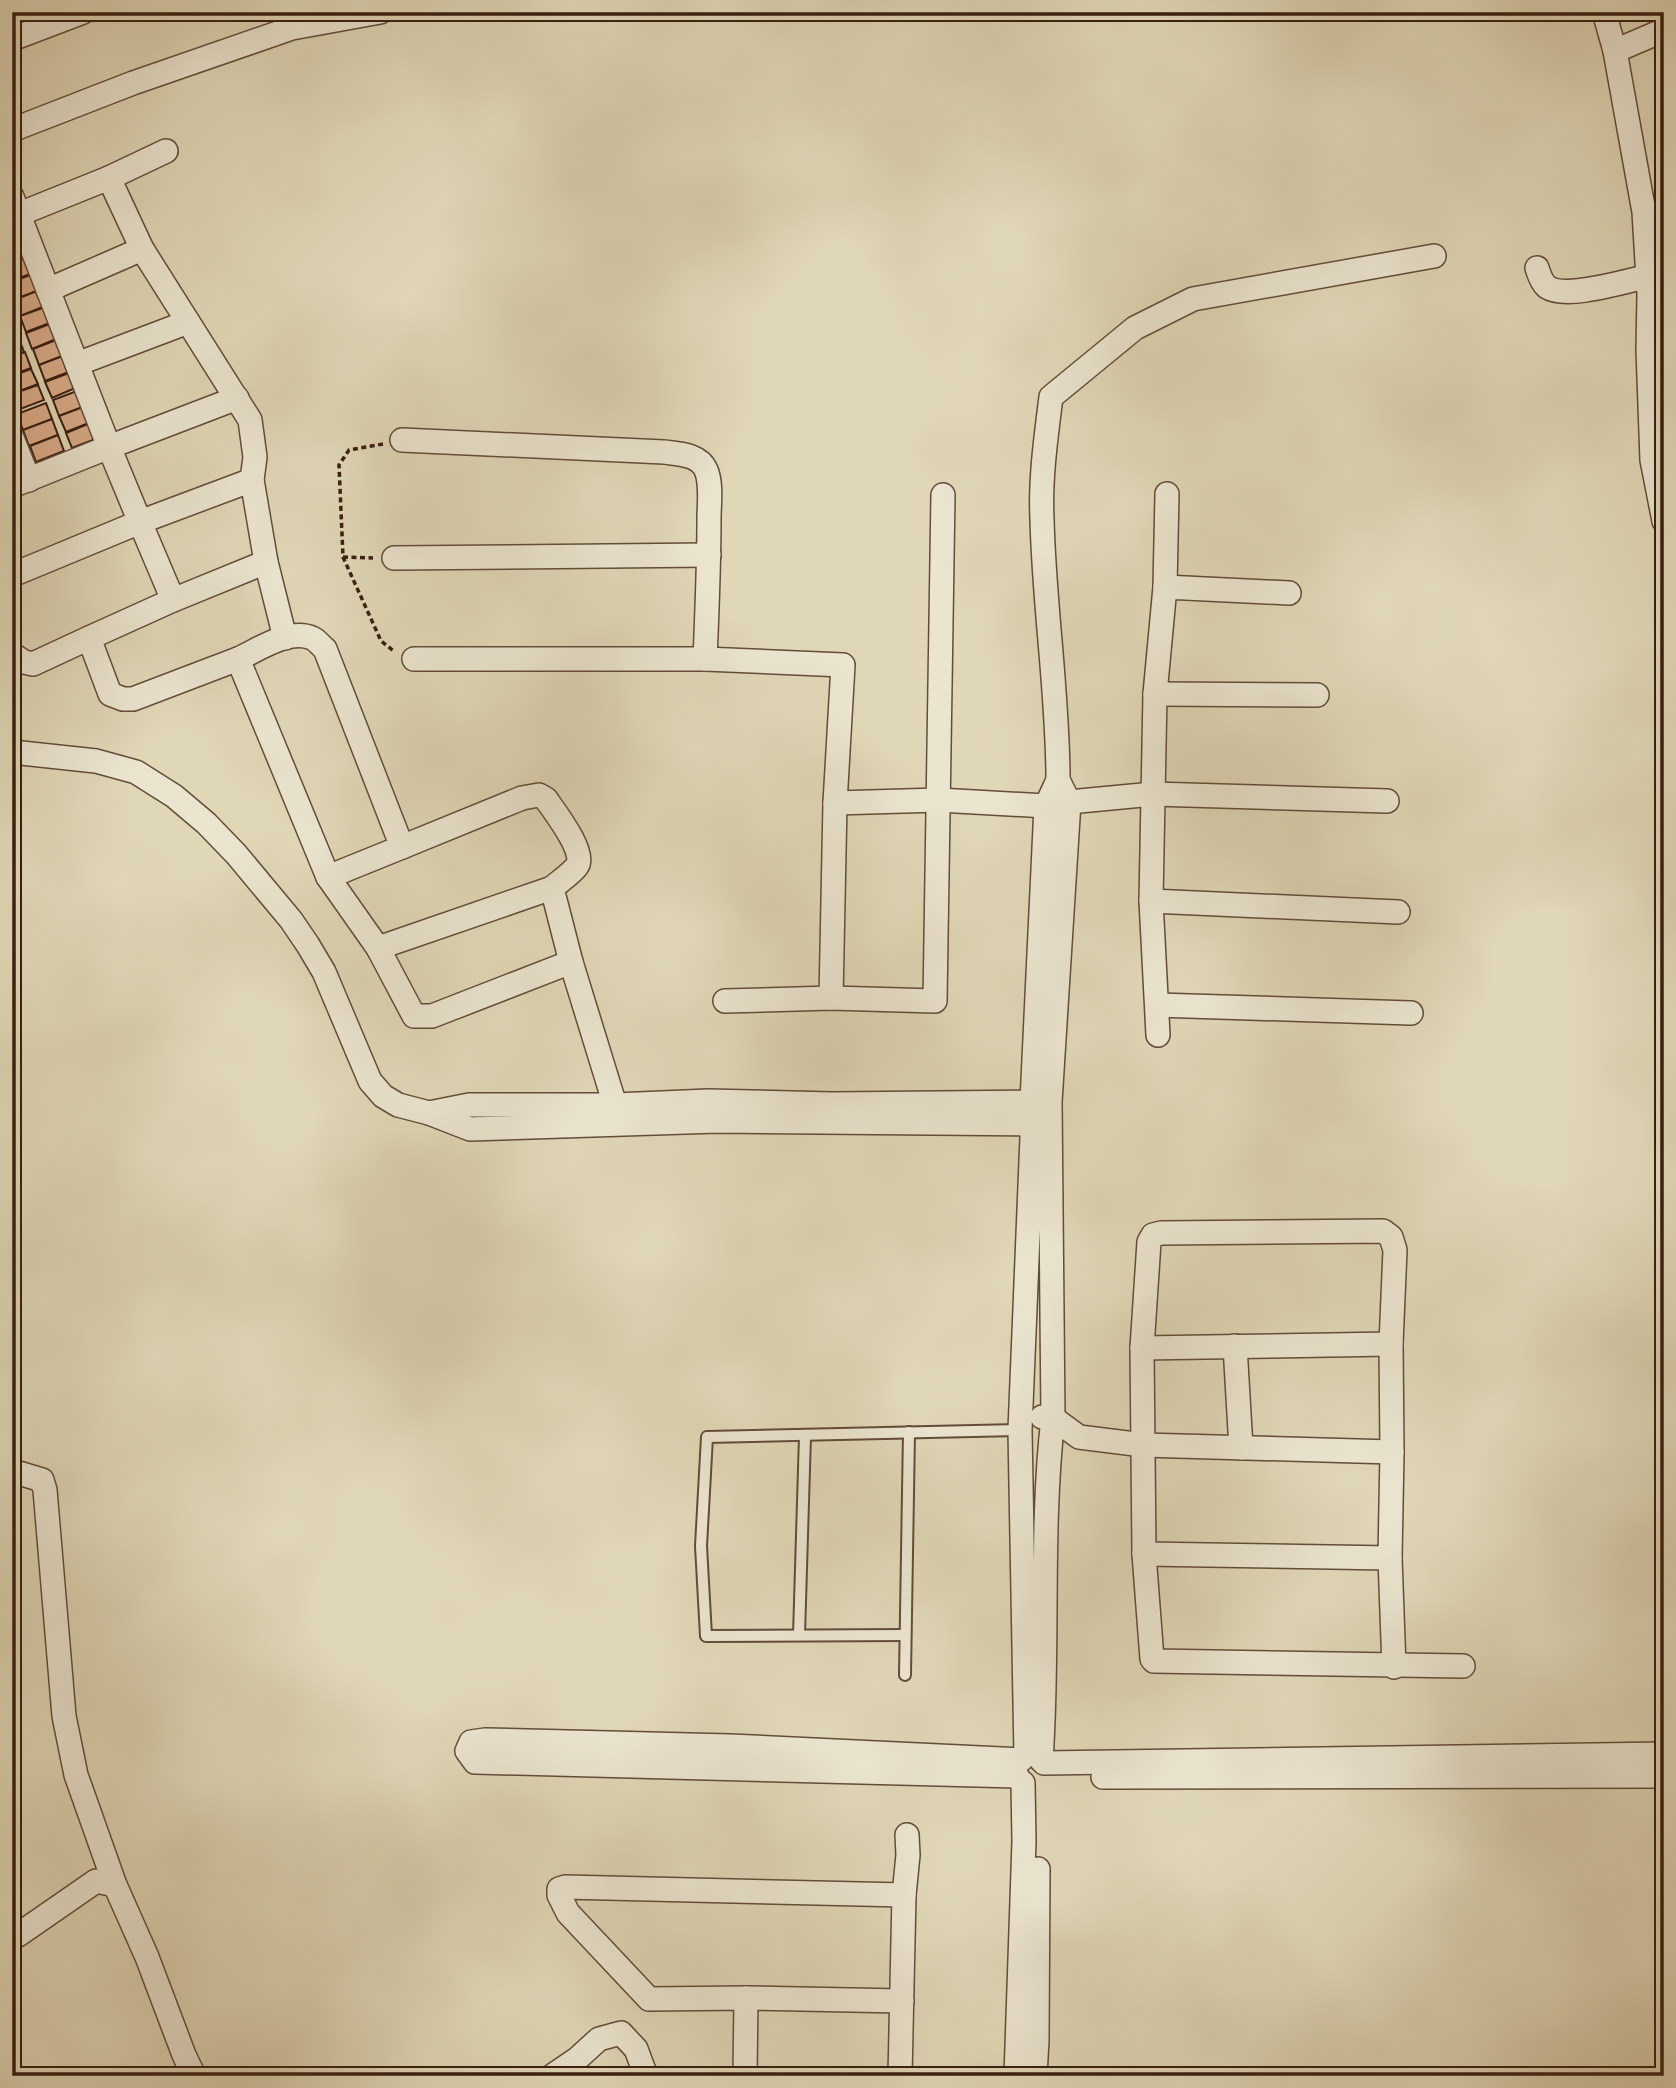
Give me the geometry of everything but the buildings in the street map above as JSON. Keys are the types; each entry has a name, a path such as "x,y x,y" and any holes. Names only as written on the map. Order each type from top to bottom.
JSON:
{"street":[{"path":"12,39 83,12"},
{"path":"12,130 291,20 380,12"},
{"path":"1604,12 1615,51 1644,212 1649,276 1648,350 1652,460 1664,521"},
{"path":"1615,51 1664,30"},
{"path":"166,151 108,178 14,209 173,600"},
{"path":"108,178 142,250 250,420 255,457 252,480 266,562 285,638"},
{"path":"48,290 142,250"},
{"path":"1016,2076 1024,1842 1032,1770 1044,1712 1048,1464 1053,1418 1041,1113 1046,806 1058,780 1058,734 1041,517 1051,397 1135,328 1193,299 1434,256"},
{"path":"1537,268 1542,281 1558,291 1649,276"},
{"path":"77,364 188,322"},
{"path":"12,438 21,483 237,398"},
{"path":"402,440 585,447 689,456 699,461 706,469 709,483 705,659"},
{"path":"12,575 140,522 252,480"},
{"path":"1157,1035 1151,901 1155,694 1165,587 1167,494"},
{"path":"725,1001 831,998 935,1001 943,495"},
{"path":"394,558 709,555"},
{"path":"12,654 24,663 33,663 173,600 266,562"},
{"path":"1165,587 1289,593"},
{"path":"89,638 110,694 123,699 145,696 285,638 302,635 314,639 324,649 402,847"},
{"path":"238,659 328,877 378,948 414,1017 432,1016 572,962"},
{"path":"414,659 705,659 843,665 835,803 831,998"},
{"path":"1155,694 1317,695"},
{"path":"12,752 96,761 136,772 174,796 206,822 236,853 308,945 324,972 370,1081 383,1096 398,1105 429,1113 470,1129 1041,1113"},
{"path":"1035,2076 1037,2014 1032,1770 1021,1423 1032,1137 1041,1113 1069,802 1058,780"},
{"path":"835,803 939,800 1046,806 1153,794 1387,801"},
{"path":"328,877 522,798 539,795 546,799 577,848 580,858 579,864 552,888 378,948"},
{"path":"552,888 615,1105"},
{"path":"1151,901 1398,912"},
{"path":"1157,1005 1411,1013"},
{"path":"429,1113 469,1105 615,1105 708,1101 1041,1113"},
{"path":"1394,1667 1390,1558 1391,1344 1395,1250 1391,1237 1383,1231 1161,1233 1153,1236 1149,1242 1142,1348 1144,1554 1152,1659 1394,1667 1463,1666"},
{"path":"1142,1348 1391,1344"},
{"path":"1235,1346 1241,1448"},
{"path":"1021,1423 1053,1418 1079,1437 1143,1445 1392,1452"},
{"path":"1022,1464 1048,1464 1079,1437"},
{"path":"12,1471 42,1480 45,1490 64,1716 79,1785 115,1885 194,2076"},
{"path":"1144,1554 1390,1558"},
{"path":"1664,1754 1032,1770 730,1746 485,1740 471,1742 467,1751 475,1762 1032,1770 1664,1776"},
{"path":"900,2076 907,1835"},
{"path":"12,1934 19,1935 96,1881 115,1885"},
{"path":"902,2001 649,1998 568,1913 559,1895 559,1889 565,1887 904,1895"},
{"path":"746,1998 746,2076"},
{"path":"556,2074 600,2039 621,2033 636,2049 646,2076"}],"lane":[{"path":"905,1635 706,1636 701,1546 707,1437 909,1432 1021,1423"},
{"path":"905,1675 909,1432"},
{"path":"799,1635 805,1436"}],"path":[{"path":"381,642 344,556 339,465 349,450 402,440"},
{"path":"344,556 394,558"}]}
